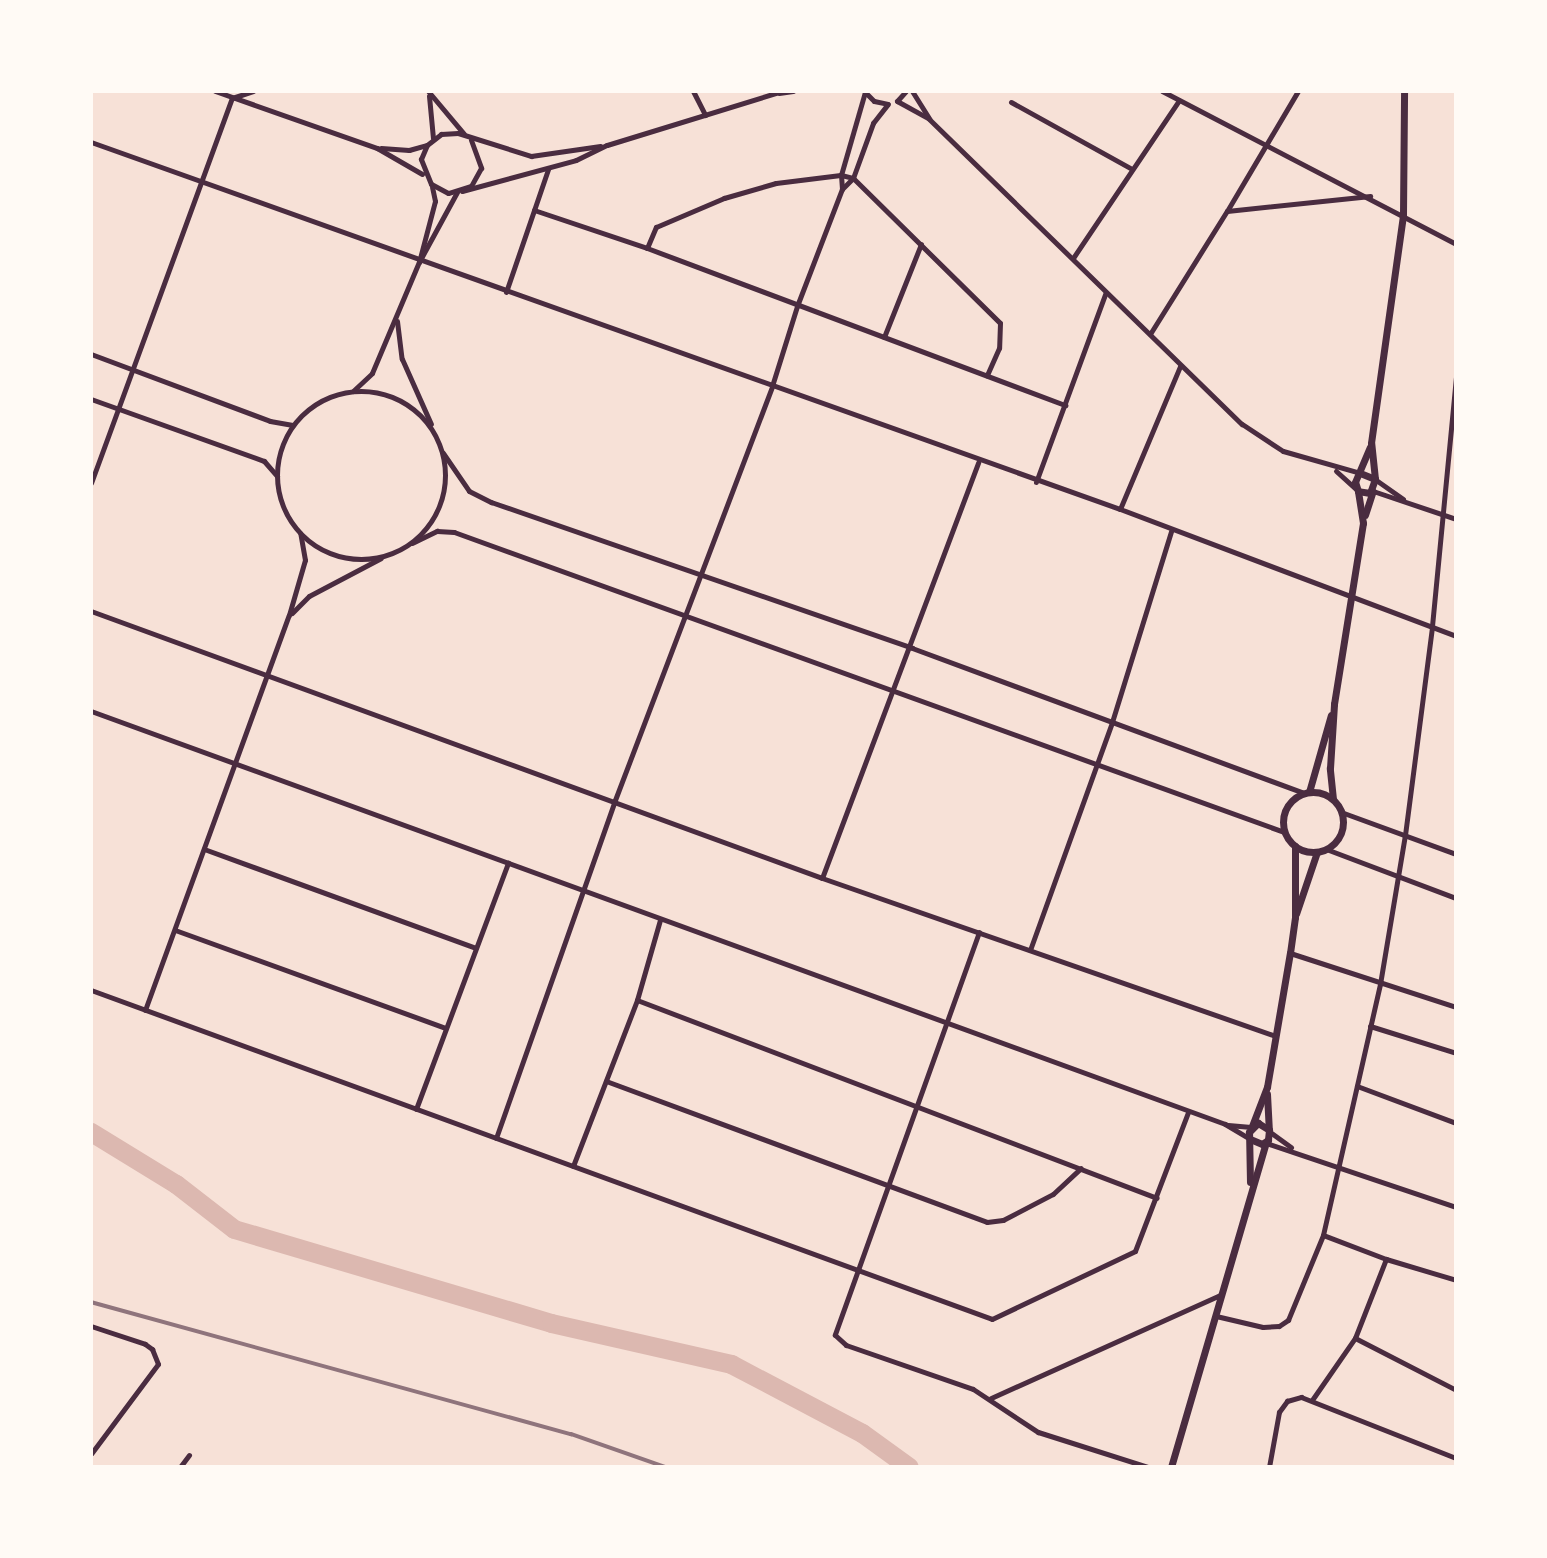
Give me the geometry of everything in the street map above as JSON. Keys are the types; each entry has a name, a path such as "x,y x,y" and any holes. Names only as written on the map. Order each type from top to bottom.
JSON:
{"street":[{"path":"215,91 377,148 424,175 430,184 435,201 419,262 397,321 372,373 353,391"},
{"path":"232,98 253,91"},
{"path":"693,91 705,115"},
{"path":"430,184 460,192 548,169 607,145 779,92 793,91"},
{"path":"865,91 874,101 888,104 897,101 906,91"},
{"path":"842,189 841,175 865,91"},
{"path":"912,91 929,120"},
{"path":"1163,91 1269,142 1456,244"},
{"path":"1150,334 1269,142 1297,91"},
{"path":"1363,523 1357,490 1371,443 1403,215 1404,91"},
{"path":"419,262 460,192 481,168 469,138 428,92"},
{"path":"428,92 435,123 433,139"},
{"path":"91,483 203,184 232,98"},
{"path":"1073,258 1179,100"},
{"path":"897,101 929,120 1073,258 1180,366 1261,439 1333,469 1360,473 1376,479 1408,502"},
{"path":"1011,102 1132,169"},
{"path":"496,1138 615,800 772,386 797,306 842,189 853,178 873,123 888,104"},
{"path":"424,175 422,159 427,145 433,139 449,132 531,156 607,145"},
{"path":"91,142 978,462 1120,509 1171,531 1456,636"},
{"path":"377,148 409,150 427,145"},
{"path":"506,292 548,169"},
{"path":"647,248 656,227 679,214 776,183 841,175 853,178 1000,323 999,348 987,375"},
{"path":"1227,211 1370,196"},
{"path":"534,210 647,248 1065,405"},
{"path":"884,337 921,244"},
{"path":"1036,482 1106,292"},
{"path":"397,321 402,359 443,453 469,491 491,502 698,576 912,648 1306,792 1333,799"},
{"path":"91,354 270,421 293,425"},
{"path":"1120,509 1180,366"},
{"path":"1216,1316 1264,1327 1279,1326 1288,1320 1323,1235 1380,984 1405,835 1432,626 1456,375"},
{"path":"145,1010 267,677 305,560 300,533 280,497 277,477 281,450 293,425 319,402 353,391 382,394 408,405 435,433"},
{"path":"91,399 264,461 277,477"},
{"path":"289,615 309,596 385,556 437,531 454,532 1284,832 1295,846 1317,852 1326,849 1339,836 1341,812 1333,799 1329,768 1334,704 1363,523 1376,479 1371,443"},
{"path":"412,543 437,512 444,493 443,453"},
{"path":"822,878 912,648 978,462"},
{"path":"1333,469 1357,490 1373,491 1456,519"},
{"path":"1030,950 1095,762 1112,722 1171,531"},
{"path":"300,533 340,556 385,556"},
{"path":"91,611 267,677 615,800 822,878 1275,1036"},
{"path":"1284,832 1285,809 1306,792 1334,704"},
{"path":"91,711 236,761 583,892 1225,1124 1259,1145 1266,1143 1294,1149 1456,1207"},
{"path":"1341,812 1456,854"},
{"path":"1171,1467 1216,1316 1249,1190 1269,1131 1267,1087 1295,918 1295,846"},
{"path":"204,849 476,948"},
{"path":"1326,849 1456,898"},
{"path":"1295,918 1317,852"},
{"path":"416,1109 508,863"},
{"path":"573,1166 636,1000 660,920"},
{"path":"175,930 446,1028"},
{"path":"979,932 835,1330 841,1343 991,1398 1038,1432 1148,1467"},
{"path":"1290,953 1456,1007"},
{"path":"91,990 984,1318 1000,1318 1127,1258 1141,1242 1188,1112"},
{"path":"636,1000 1157,1198"},
{"path":"1370,1026 1456,1053"},
{"path":"606,1081 987,1222 1003,1220 1053,1194 1081,1168"},
{"path":"1357,1086 1456,1122"},
{"path":"1249,1190 1252,1126 1267,1087"},
{"path":"1225,1124 1262,1124 1294,1149"},
{"path":"1323,1235 1387,1259 1456,1280"},
{"path":"1312,1400 1355,1338 1387,1259"},
{"path":"991,1398 1222,1294"},
{"path":"91,1326 145,1344 152,1349 158,1364 91,1454"},
{"path":"1355,1338 1456,1390"},
{"path":"1269,1467 1283,1406 1294,1398 1312,1400 1456,1457 1451,1467"},
{"path":"180,1467 189,1455"}],"waterway":[{"path":"91,1132 176,1184 234,1229 551,1323 731,1364 862,1433 909,1467"}],"railway":[{"path":"91,1302 571,1434 665,1467"}]}
